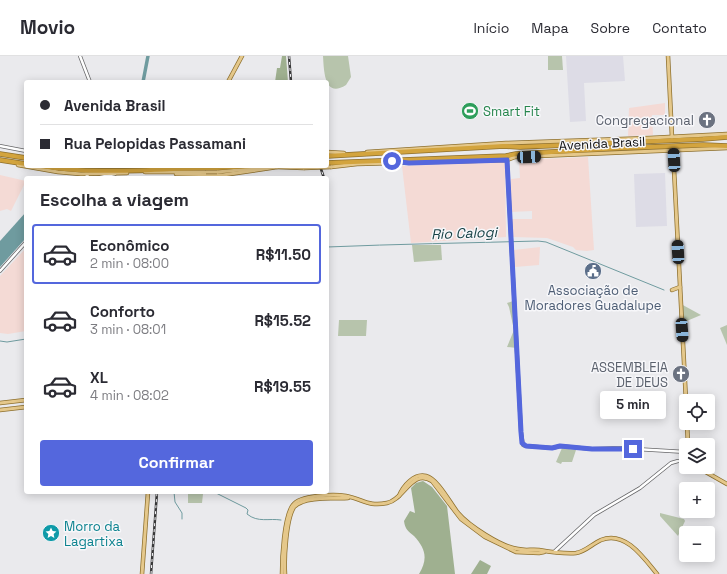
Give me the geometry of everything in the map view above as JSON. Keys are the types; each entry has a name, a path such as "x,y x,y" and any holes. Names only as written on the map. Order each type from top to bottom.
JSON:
{"highway":[{"name":"Avenida Brasil","path":"330,155 376,154 504,146 520,147 703,139 727,135"},
{"name":"Avenida Brasil","path":"330,164 383,160 506,156 516,154 652,147 727,147"},
{"path":"0,153 24,157"},
{"name":"Avenida Brasil","path":"0,161 24,164"},
{"name":"Avenida Brasil","path":"51,168 83,173 217,170 234,168"}],"main road":[{"path":"229,80 242,56"},
{"path":"668,56 672,137"},
{"name":"Avenida Brasil","path":"330,155 506,143 727,135"},
{"name":"Avenida Brasil","path":"330,164 507,160 515,157 727,147"},
{"path":"376,154 398,150"},
{"path":"673,150 686,394"},
{"path":"383,160 409,163"},
{"name":"Avenida Brasil","path":"0,161 24,165"},
{"name":"Avenida Brasil","path":"46,168 65,171"},
{"name":"Avenida Brasil","path":"217,170 257,168"},
{"path":"219,176 271,168"},
{"name":"Avenida Brasil","path":"83,173 206,170"},
{"path":"162,172 202,176"},
{"path":"672,290 680,287"},
{"path":"0,403 24,400"},
{"path":"17,401 18,408"},
{"path":"0,410 24,407"},
{"path":"709,474 727,484"},
{"path":"283,574 286,543 292,512 295,506 301,502 317,498 351,498 373,505 392,502 399,497 414,480 422,478 432,482 463,522 490,540 516,552 579,553 610,538 628,544 636,550 657,574"},
{"path":"142,574 148,494"}],"street":[{"path":"80,56 89,80"},
{"path":"0,146 24,151"},
{"path":"507,160 522,443 526,446 552,448 560,446 592,449 609,448 679,452"},
{"path":"83,173 87,176"},
{"path":"105,176 119,173"},
{"path":"0,271 24,244"},
{"path":"554,552 594,515 640,488 671,463 679,461"}],"shaded area":[{"path":"566,56 623,56 625,81 584,83 586,121 570,122"},
{"path":"665,103 665,115 652,115 653,135 628,136 629,108"},
{"path":"588,157 594,250 576,250 573,247 547,238 513,237 511,219 532,219 532,211 511,212 511,179 520,178 519,160"},
{"path":"505,161 506,237 411,243 402,166"},
{"path":"665,173 667,226 636,227 634,174"},
{"path":"0,175 24,181 24,185 11,211 7,209 0,211"},
{"path":"540,247 539,265 515,267 514,250"},
{"path":"24,250 24,331 8,334 0,333 0,276"}],"green space":[{"path":"282,56 286,56 288,80 275,80 277,68 280,68"},
{"path":"323,56 348,56 351,77 346,85 339,88 333,88 329,86 329,80 327,80"},
{"path":"548,56 562,56 563,70 548,70"},
{"path":"412,245 441,245 442,260 414,262"},
{"path":"513,301 517,348 507,347 514,330 507,303"},
{"path":"681,304 701,315 682,323"},
{"path":"339,320 367,320 366,336 338,336"},
{"path":"727,325 727,345 720,328"},
{"path":"562,448 576,450 572,462 562,462 561,464 556,462"},
{"path":"423,481 432,487 447,506 455,574 419,574 425,559 423,550 414,536 407,530 404,521 410,511 415,513 411,488 416,483"},
{"path":"188,494 203,494 202,503 188,503"},
{"path":"660,513 684,519 685,521 683,526 679,526 678,536 660,516"},
{"path":"480,560 491,566 487,574 471,574"}],"water":[{"path":"24,214 24,240 0,267 0,241"}],"waterway":[{"path":"143,80 148,56"},
{"name":"Rio Calogi","path":"329,247 546,242 664,290"},
{"name":"Rio Calogi","path":"0,341 7,342 24,339"},
{"path":"174,494 175,502 182,513 182,519"},
{"path":"218,494 246,508 248,510 247,514 251,517 281,520"}],"railway":[{"path":"289,56 291,80"},
{"path":"321,168 323,176"},
{"path":"151,574 157,494"}],"place":[{"name":"Smart Fit","path":"470,111"},
{"name":"Congregacional","path":"707,120"},
{"name":"Associação de Moradores Guadalupe","path":"593,271"},
{"name":"ASSEMBLEIA DE DEUS","path":"681,374"},
{"name":"Morro da Lagartixa","path":"51,533"}],"route":[{"path":"392,161 409,163 507,160 522,443 524,446 552,448 560,446 592,449 633,449"}]}
